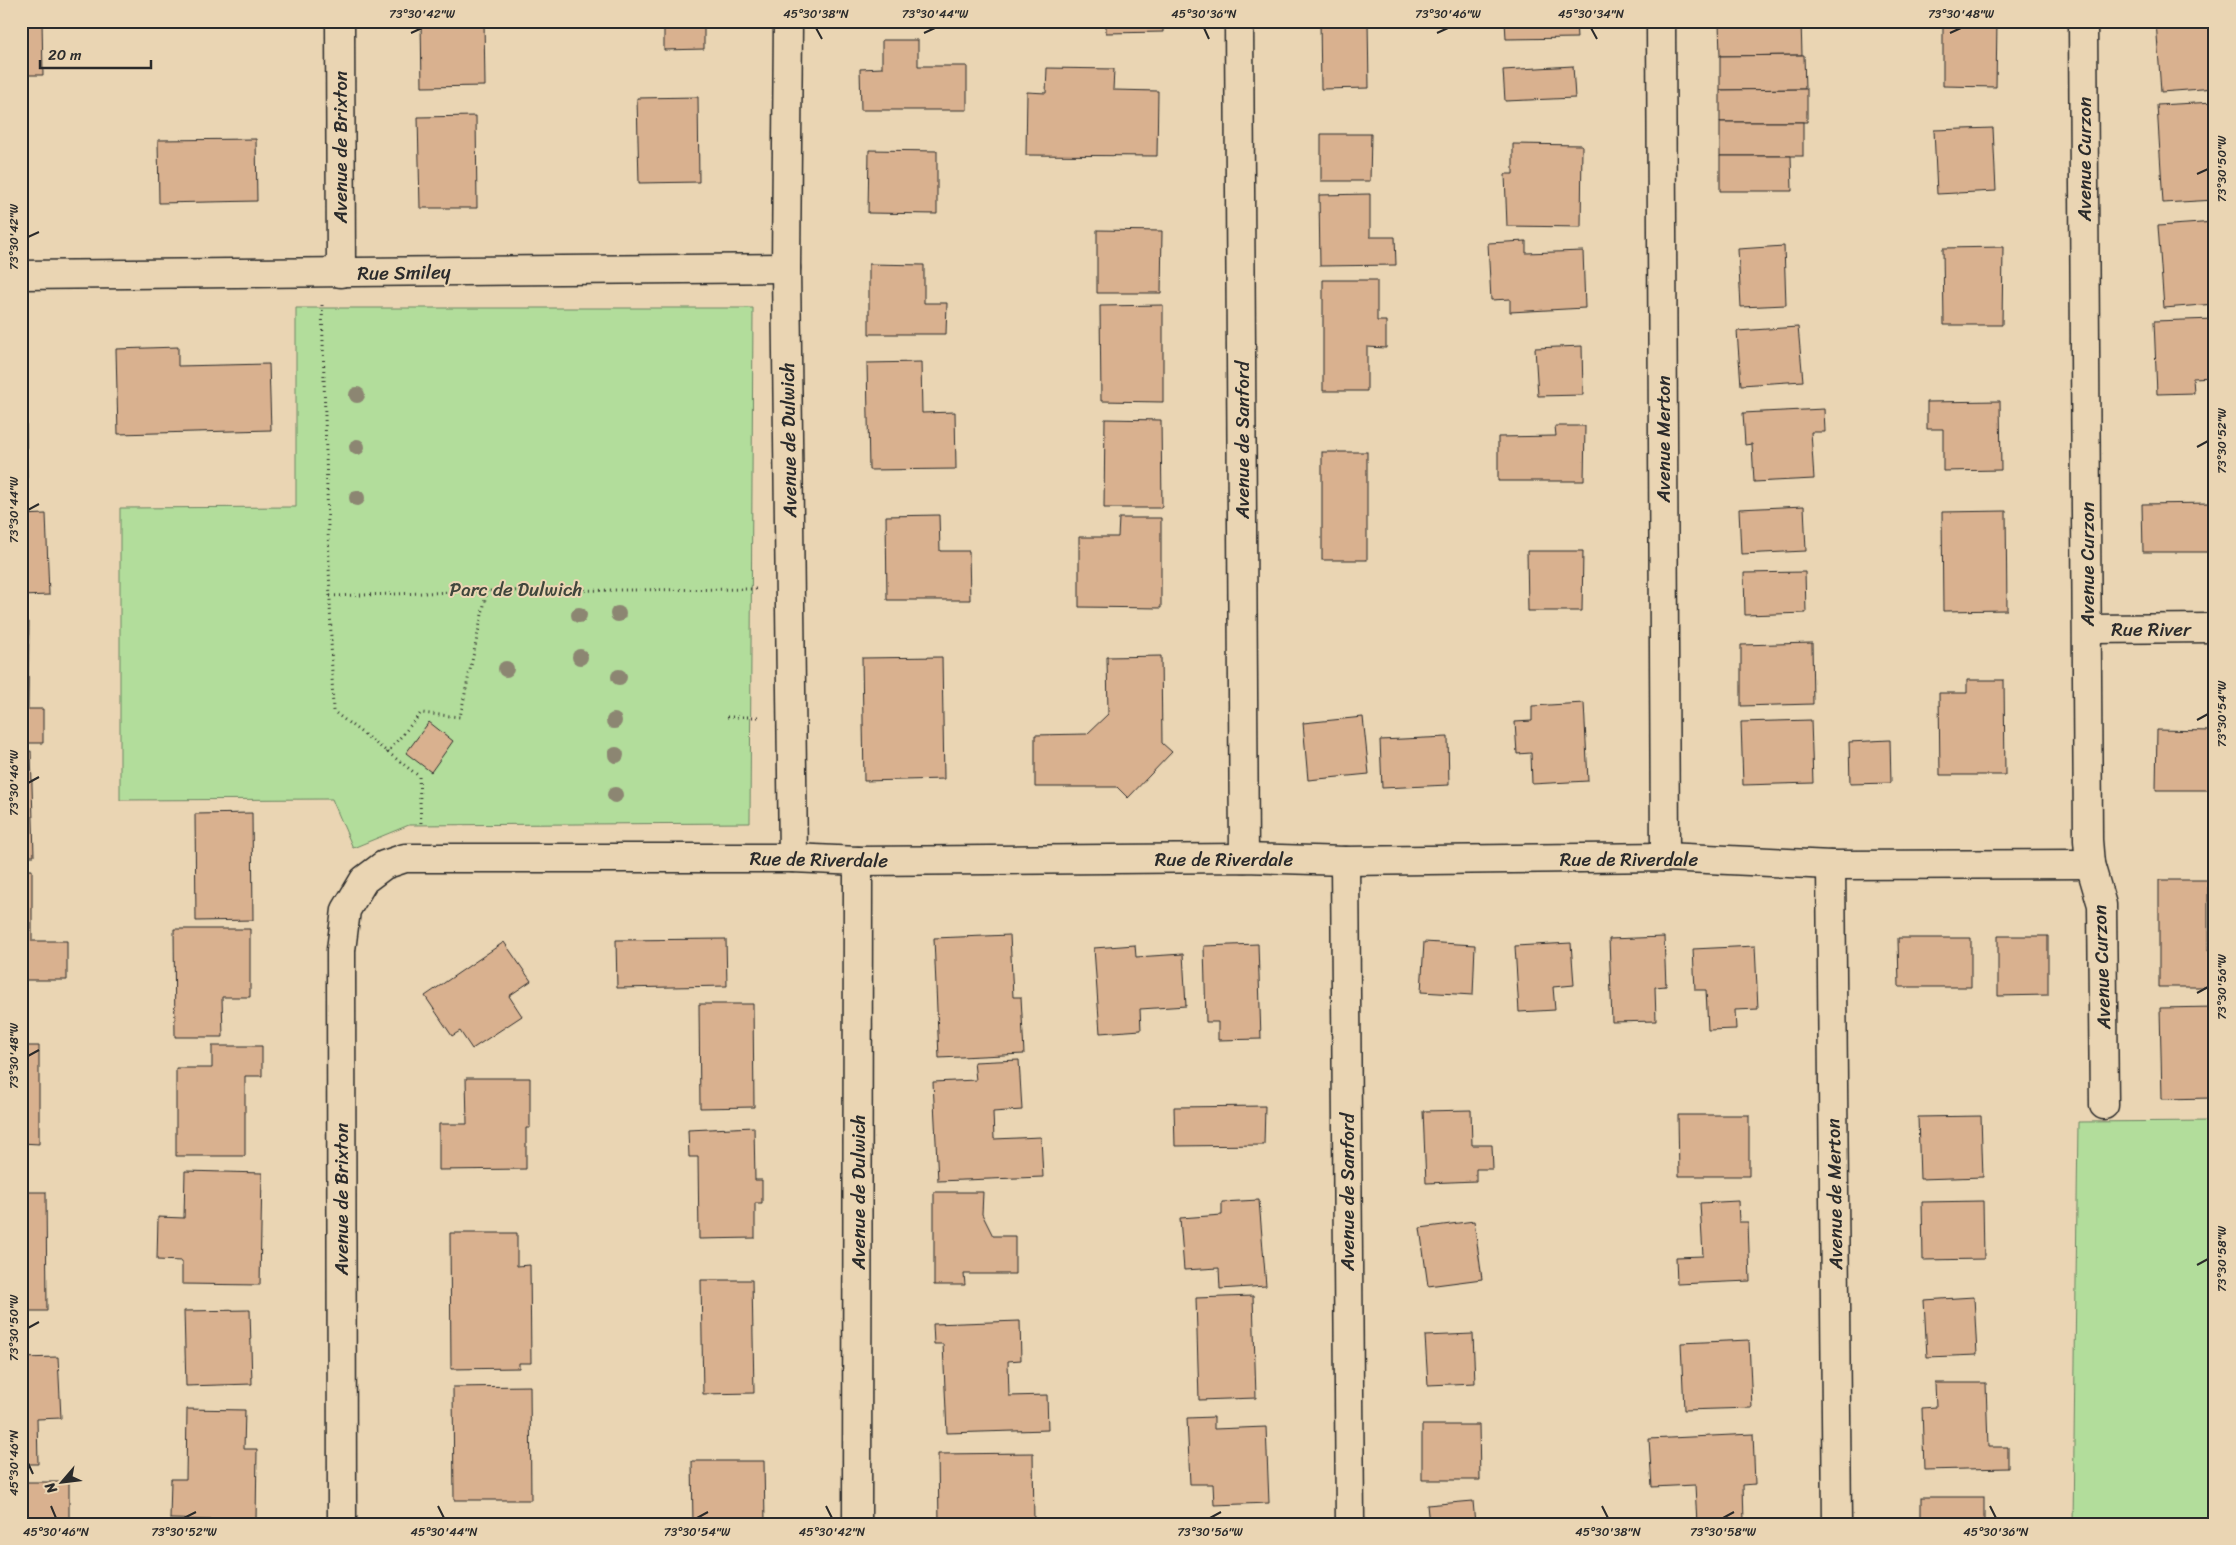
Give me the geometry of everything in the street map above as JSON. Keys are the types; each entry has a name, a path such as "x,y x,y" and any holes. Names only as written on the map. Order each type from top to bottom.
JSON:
{"street":[{"name":"Avenue de Brixton","path":"340,21 341,273"},
{"name":"Avenue de Dulwich","path":"788,21 786,268 793,858"},
{"name":"Avenue de Sanford","path":"1239,21 1244,858"},
{"name":"Avenue Merton","path":"1661,21 1665,857"},
{"name":"Avenue Curzon","path":"2083,21 2090,864 2102,905 2104,1105"},
{"name":"Rue Smiley","path":"21,275 786,268"},
{"name":"Rue River","path":"2088,629 2215,628"},
{"name":"Rue de Riverdale","path":"364,880 384,865 405,858 793,858 858,861 1665,857 1831,865 2090,864"},
{"name":"Avenue de Sanford","path":"1345,860 1350,1524"},
{"name":"Avenue de Dulwich","path":"857,1524 858,861"},
{"name":"Avenue de Merton","path":"1831,865 1837,1524"},
{"name":"Avenue de Brixton","path":"342,1524 341,950 346,910 364,880"}],"path":[{"path":"322,304 333,711 419,776 421,829"},
{"path":"330,596 487,591 765,589"},
{"path":"388,752 421,713 460,716 487,591"},
{"path":"728,717 765,717"}],"green space":[{"name":"Parc de Dulwich","path":"296,308 753,308 750,823 409,825 353,848 332,799 120,800 120,508 296,507"},
{"path":"2215,1121 2215,1524 2073,1524 2078,1122"}],"building":[{"path":"21,21 42,21 43,75 21,75"},
{"path":"421,21 484,21 485,86 422,87"},
{"path":"664,21 704,21 704,49 664,50"},
{"path":"865,21 922,21 922,24 865,23"},
{"path":"1106,21 1163,21 1163,32 1106,33"},
{"path":"1320,21 1368,21 1369,88 1321,89"},
{"path":"1505,21 1576,21 1577,38 1506,39"},
{"path":"1801,21 1802,55 1720,56 1719,22"},
{"path":"1943,21 1997,21 1996,87 1943,86"},
{"path":"2156,21 2211,21 2212,41 2215,41 2215,88 2161,92"},
{"path":"882,40 918,40 918,66 967,66 967,110 861,110 860,69 882,68"},
{"path":"1804,55 1805,89 1720,90 1720,56"},
{"path":"1573,66 1575,98 1505,101 1503,70"},
{"path":"1047,68 1114,69 1113,90 1158,91 1157,156 1026,155 1027,92 1046,93"},
{"path":"1807,89 1807,122 1720,122 1720,90"},
{"path":"698,97 699,182 639,183 637,98"},
{"path":"2215,102 2215,200 2163,203 2157,105"},
{"path":"476,116 477,208 420,208 418,117"},
{"path":"1720,122 1803,122 1803,156 1720,156"},
{"path":"21,127 26,127 27,207 21,207"},
{"path":"1993,128 1996,191 1937,194 1934,130"},
{"path":"1321,134 1371,134 1370,181 1321,181"},
{"path":"256,139 257,201 159,203 158,140"},
{"path":"1513,144 1582,145 1581,227 1507,226 1505,174 1513,174"},
{"path":"869,150 937,151 937,214 868,213"},
{"path":"1720,156 1791,156 1792,191 1720,191"},
{"path":"1370,194 1370,237 1395,237 1396,265 1320,266 1319,195"},
{"path":"2215,222 2215,304 2164,308 2158,226"},
{"path":"1097,230 1162,231 1161,293 1097,293"},
{"path":"1526,241 1526,253 1583,251 1585,308 1510,312 1510,299 1491,300 1488,243"},
{"path":"1784,246 1786,305 1741,307 1738,249"},
{"path":"2003,247 2002,325 1944,325 1943,248"},
{"path":"869,264 924,265 924,303 947,303 946,334 869,334"},
{"path":"1323,280 1377,280 1377,321 1386,321 1386,348 1367,347 1367,391 1323,391"},
{"path":"1163,305 1163,402 1101,401 1100,306"},
{"path":"2215,319 2215,377 2193,378 2194,393 2157,394 2154,321"},
{"path":"1798,327 1803,381 1741,385 1737,331"},
{"path":"1582,346 1583,395 1538,396 1535,348"},
{"path":"178,347 178,366 269,364 271,430 118,434 116,349"},
{"path":"21,359 25,359 27,483 21,484"},
{"path":"921,362 922,413 955,412 956,469 869,470 867,363"},
{"path":"2000,401 2001,470 1943,471 1943,429 1927,429 1927,402"},
{"path":"1824,409 1825,432 1811,432 1814,479 1754,482 1752,444 1745,445 1743,413"},
{"path":"1105,419 1161,420 1162,508 1104,508"},
{"path":"1555,426 1585,426 1584,481 1498,481 1498,437 1556,436"},
{"path":"1322,452 1367,452 1367,560 1322,560"},
{"path":"2212,503 2213,552 2143,552 2142,504"},
{"path":"1804,506 1806,551 1741,554 1739,509"},
{"path":"2006,511 2007,610 1943,611 1942,512"},
{"path":"46,514 49,595 21,596 21,515"},
{"path":"939,515 940,551 969,551 970,600 887,600 886,516"},
{"path":"1119,518 1161,518 1161,608 1079,607 1079,537 1118,537"},
{"path":"1527,551 1583,551 1582,611 1528,611"},
{"path":"1805,572 1806,613 1745,615 1744,573"},
{"path":"21,622 29,622 28,709 43,709 43,743 21,743"},
{"path":"1812,643 1813,704 1741,706 1741,645"},
{"path":"1161,656 1162,743 1172,752 1128,798 1117,787 1035,787 1035,735 1087,734 1108,714 1107,657"},
{"path":"942,657 944,779 864,781 862,658"},
{"path":"1967,680 2004,680 2005,775 1940,775 1939,693 1967,693"},
{"path":"1584,703 1588,781 1532,784 1531,753 1517,754 1515,722 1532,721 1532,706"},
{"path":"2211,716 2215,716 2215,790 2156,790 2157,730 2212,731"},
{"path":"1363,717 1369,774 1308,780 1303,723"},
{"path":"1811,720 1813,783 1743,785 1741,722"},
{"path":"429,722 453,741 431,772 406,753"},
{"path":"1448,737 1449,785 1382,788 1380,740"},
{"path":"1890,740 1891,783 1850,784 1849,742"},
{"path":"31,751 34,856 21,856 21,752"},
{"path":"252,813 253,920 196,921 195,814"},
{"path":"21,870 32,870 32,941 67,941 67,980 21,980"},
{"path":"2159,880 2208,880 2208,950 2215,950 2215,987 2159,987"},
{"path":"174,929 250,929 250,997 222,997 223,1037 175,1037"},
{"path":"1010,935 1013,997 1021,997 1024,1054 939,1058 934,938"},
{"path":"1998,936 2048,936 2048,995 1998,996"},
{"path":"1664,937 1666,986 1655,987 1656,1021 1612,1022 1609,939"},
{"path":"1898,938 1971,938 1971,987 1899,987"},
{"path":"726,939 727,986 617,988 616,940"},
{"path":"504,942 531,981 509,996 522,1016 472,1049 460,1031 452,1036 425,996"},
{"path":"1424,942 1475,945 1473,995 1421,992"},
{"path":"1571,943 1574,985 1553,987 1555,1010 1519,1012 1515,946"},
{"path":"1258,944 1261,1039 1218,1040 1218,1022 1206,1022 1204,946"},
{"path":"1135,945 1136,957 1183,954 1186,1006 1140,1009 1141,1030 1100,1033 1094,948"},
{"path":"1755,946 1758,1009 1735,1010 1736,1029 1708,1030 1706,990 1695,990 1693,949"},
{"path":"699,1004 753,1004 754,1107 700,1108"},
{"path":"2215,1007 2215,1045 2210,1045 2211,1098 2162,1099 2160,1008"},
{"path":"21,1046 39,1046 39,1144 21,1143"},
{"path":"212,1046 262,1046 262,1076 245,1076 245,1156 176,1156 176,1068 212,1068"},
{"path":"1019,1060 1022,1110 993,1112 994,1139 1041,1137 1043,1177 938,1181 933,1082 976,1080 974,1062"},
{"path":"466,1078 530,1078 530,1128 526,1128 526,1169 439,1170 439,1124 467,1124"},
{"path":"1265,1106 1264,1145 1175,1146 1174,1107"},
{"path":"1471,1110 1472,1145 1492,1145 1493,1169 1476,1169 1476,1181 1426,1183 1423,1111"},
{"path":"1678,1115 1749,1115 1749,1176 1679,1176"},
{"path":"1981,1116 1983,1177 1920,1179 1918,1117"},
{"path":"754,1127 755,1180 762,1180 762,1203 755,1203 755,1238 699,1239 698,1157 689,1157 688,1130"},
{"path":"185,1171 262,1173 260,1285 182,1284 182,1261 157,1260 158,1217 184,1218"},
{"path":"21,1192 46,1192 47,1311 21,1311"},
{"path":"934,1192 983,1192 982,1214 993,1236 1015,1236 1015,1274 964,1274 965,1285 934,1285"},
{"path":"1259,1200 1266,1286 1220,1289 1219,1268 1184,1270 1180,1218 1222,1215 1222,1202"},
{"path":"1738,1201 1739,1222 1748,1222 1750,1281 1677,1284 1676,1257 1703,1256 1700,1203"},
{"path":"1983,1201 1984,1259 1923,1260 1922,1202"},
{"path":"1474,1221 1482,1279 1428,1286 1420,1228"},
{"path":"450,1233 517,1233 517,1266 530,1265 531,1363 519,1363 519,1368 451,1369"},
{"path":"701,1280 752,1280 754,1393 703,1394"},
{"path":"1253,1296 1256,1398 1199,1400 1196,1298"},
{"path":"1974,1297 1977,1355 1927,1357 1924,1300"},
{"path":"250,1310 252,1384 186,1386 184,1311"},
{"path":"1020,1321 1021,1360 1008,1361 1009,1396 1047,1395 1048,1430 947,1433 943,1344 934,1344 933,1324"},
{"path":"1473,1334 1475,1383 1428,1385 1425,1336"},
{"path":"1749,1340 1752,1408 1684,1410 1681,1343"},
{"path":"58,1357 61,1418 37,1419 38,1464 21,1464 21,1358"},
{"path":"1935,1383 1986,1383 1988,1447 2008,1447 2008,1468 1924,1470 1922,1408 1936,1407"},
{"path":"530,1386 531,1500 454,1500 453,1387"},
{"path":"187,1409 245,1410 244,1449 257,1449 256,1521 170,1519 171,1479 186,1479"},
{"path":"1214,1417 1214,1429 1266,1427 1269,1503 1214,1505 1213,1484 1190,1484 1187,1418"},
{"path":"1422,1425 1479,1425 1480,1480 1422,1480"},
{"path":"1753,1434 1755,1484 1743,1485 1744,1523 1697,1524 1695,1485 1652,1487 1649,1439"},
{"path":"1033,1453 1034,1524 939,1524 938,1454"},
{"path":"692,1461 764,1461 765,1524 693,1524"},
{"path":"21,1482 69,1482 69,1521 21,1524"},
{"path":"1921,1497 1984,1497 1984,1524 1921,1524"},
{"path":"1473,1501 1475,1524 1429,1524 1427,1505"}]}
